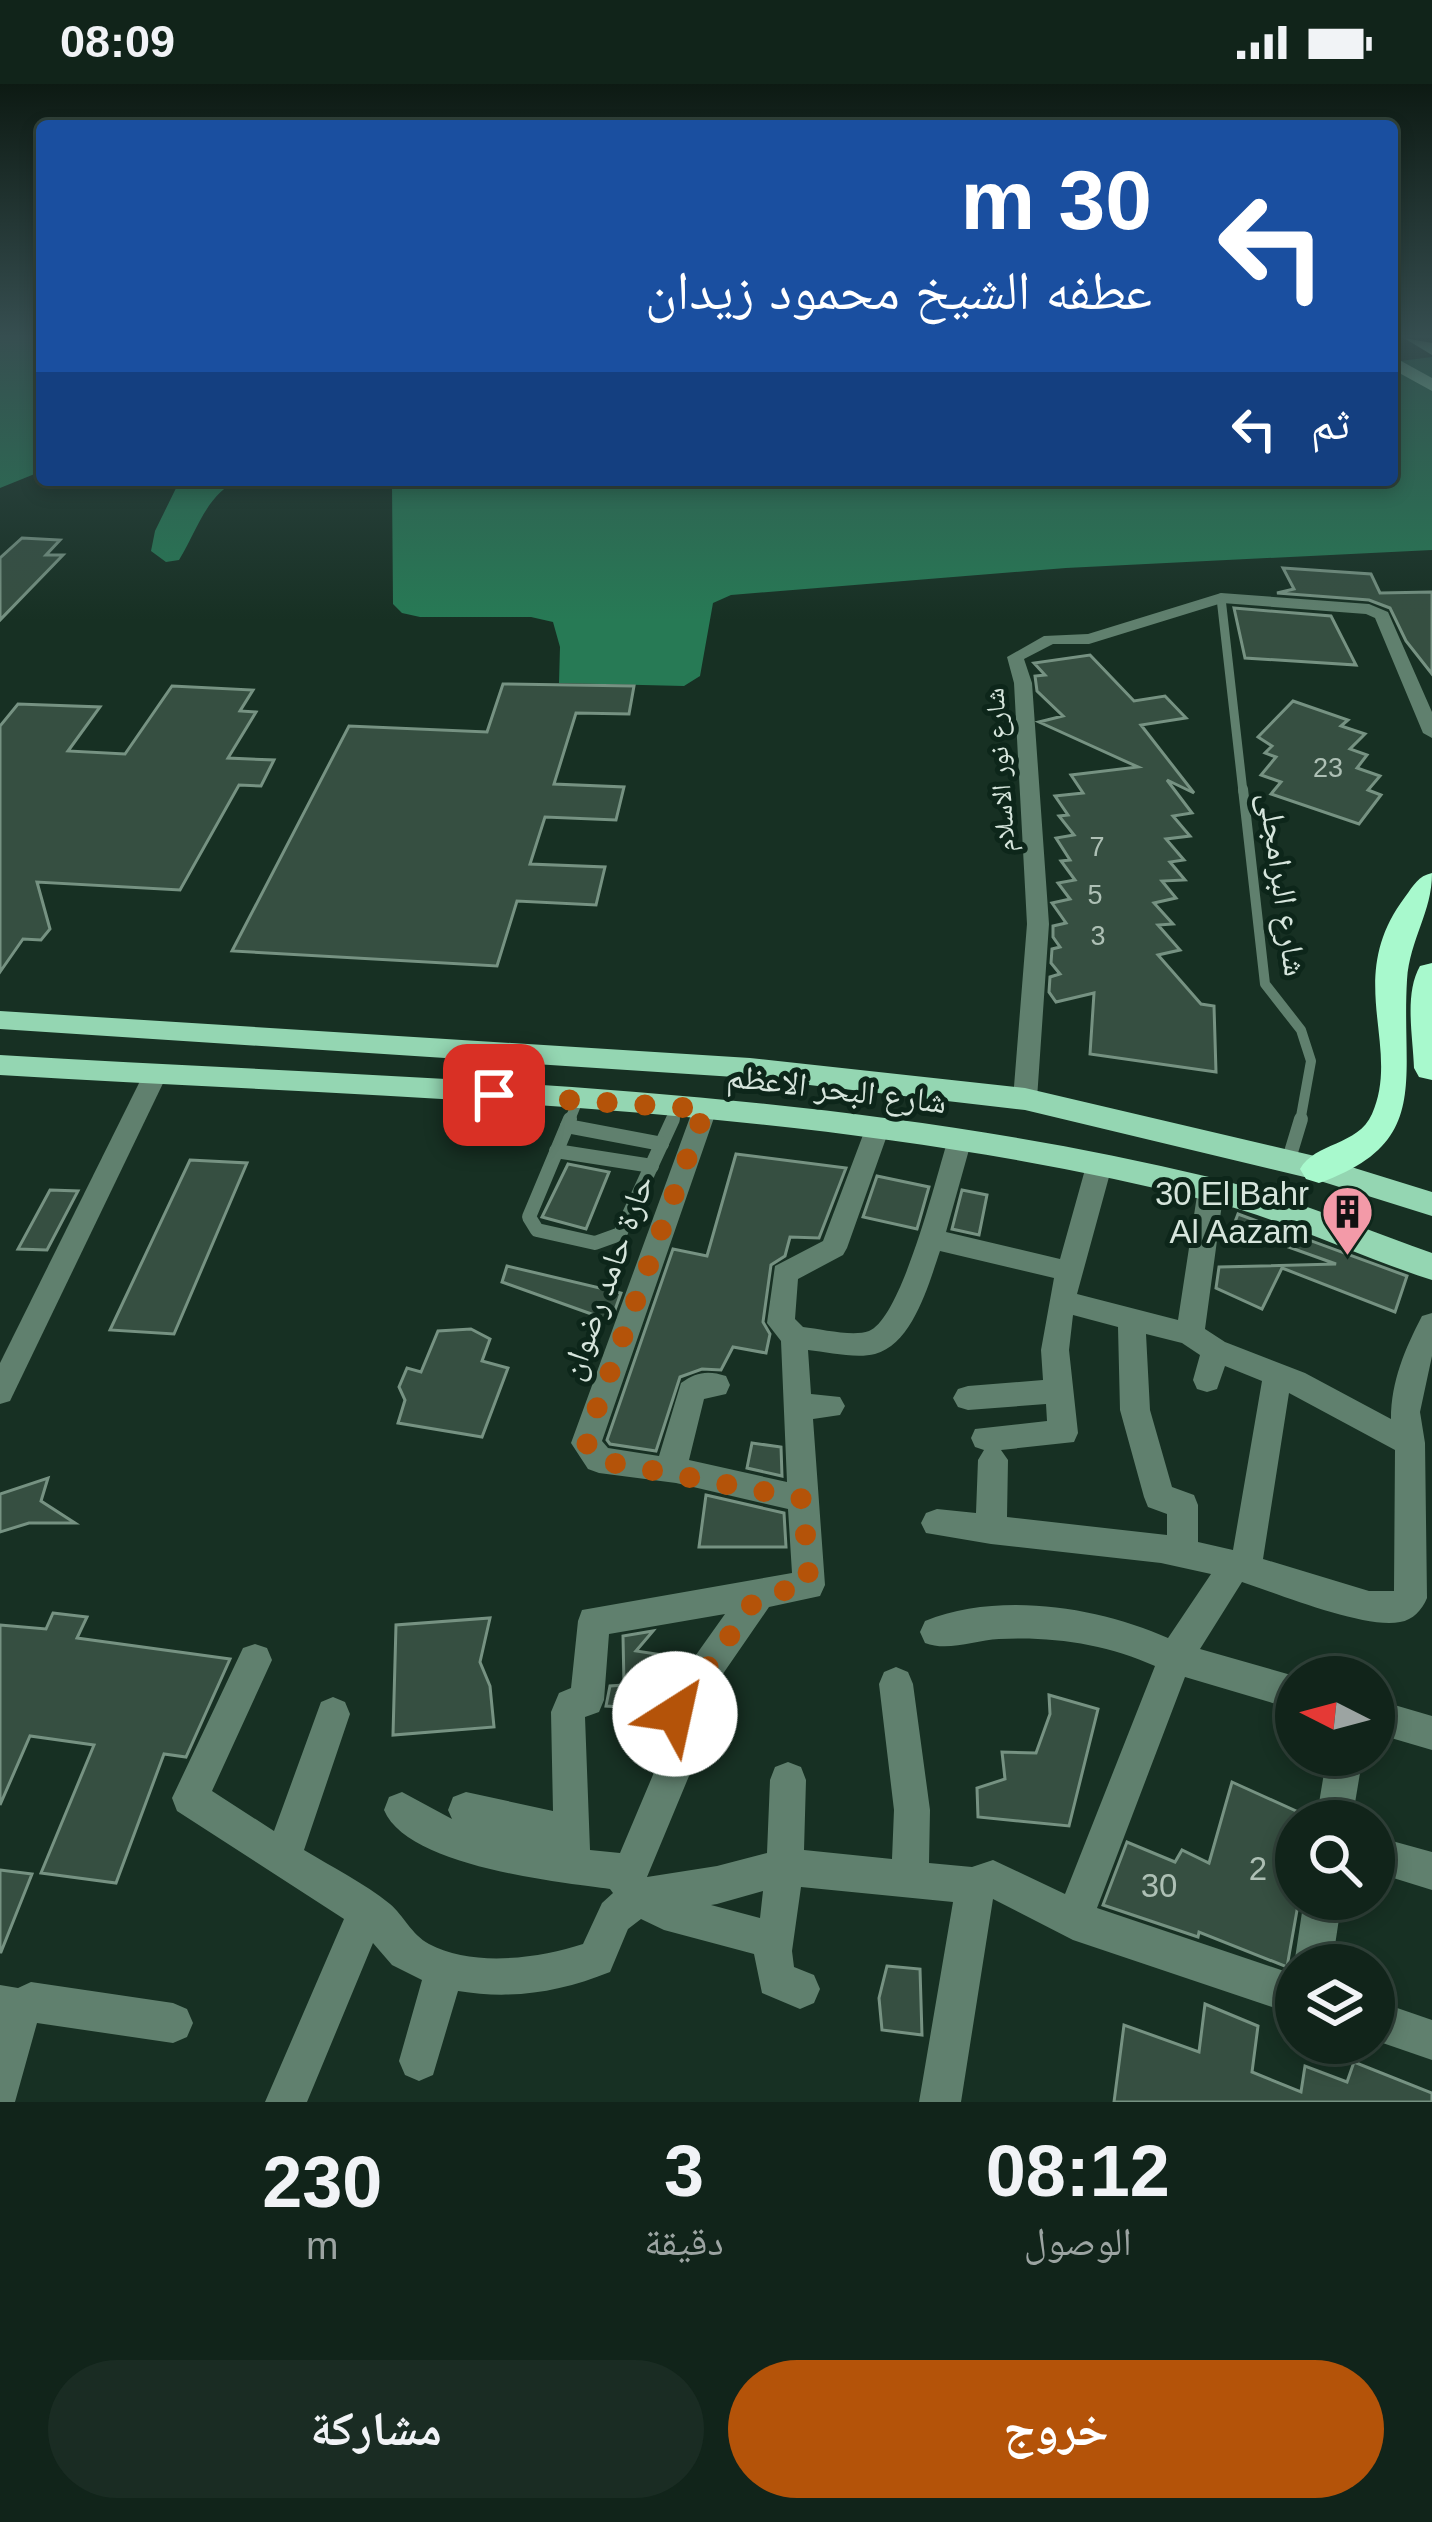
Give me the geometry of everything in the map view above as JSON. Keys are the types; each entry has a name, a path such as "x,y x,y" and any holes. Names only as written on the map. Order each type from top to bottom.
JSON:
{"highway":[{"path":"1303,1166 1356,1153 1382,1132 1394,1106 1387,992 1392,954 1404,920 1432,882"},
{"path":"1432,973 1428,1001 1432,1068"}],"main road":[{"name":"شارع البحر الاعظم","path":"0,1020 727,1066 1025,1099 1303,1166 1432,1204"},
{"name":"شارع البحر الاعظم","path":"0,1065 572,1113 692,1108 878,1127 1211,1190 1432,1267"}],"street":[{"name":"شارع نور الاسلام","path":"1025,1099 1038,924 1024,683 1015,657 1050,639 1089,639 1221,598 1380,614 1432,733"},
{"path":"0,1391 155,1076"},
{"name":"حارة حامد رضوان","path":"673,1471 598,1460 586,1443 692,1108"},
{"path":"878,1127 834,1248 785,1273 781,1323 796,1338 879,1343 910,1298 960,1139"},
{"path":"991,1530 989,1449 1063,1432 1055,1350 1061,1301 1099,1166"},
{"path":"1207,1381 1203,1342 1211,1190"},
{"path":"929,1238 1067,1270"},
{"path":"1061,1301 1203,1342 1410,1443"},
{"path":"1132,1322 1136,1409 1159,1497 1183,1505 1182,1552"},
{"path":"937,1522 1182,1552 1370,1606 1399,1607 1411,1598 1412,1584 1410,1443 1404,1420 1407,1387 1432,1324"},
{"path":"572,1850 568,1712 587,1700 592,1624 809,1585 796,1338"},
{"path":"1073,1921 1175,1658 1241,1567 1277,1375"},
{"path":"716,1384 702,1384 691,1392 670,1462 673,1471 803,1499"},
{"path":"968,1398 1058,1391"},
{"path":"797,1407 830,1406"},
{"path":"255,1660 190,1798 378,1919 397,1944 419,1960 445,1968 559,1972 593,1960 602,1951 615,1916 633,1888 676,1764 671,1719 757,1597"},
{"path":"937,1632 998,1623 1063,1625 1128,1637 1175,1658 1275,1687"},
{"path":"896,1684 912,1810 910,1876"},
{"path":"283,1856 332,1714"},
{"path":"1395,1722 1432,1733"},
{"path":"788,1780 776,1979 800,1989"},
{"path":"402,1810 453,1840 511,1858 572,1850"},
{"path":"466,1810 572,1850 693,1922 766,1938 775,1945"},
{"path":"1395,1860 1432,1871"},
{"path":"633,1888 717,1886 785,1867 976,1886 993,1879 1073,1921 1275,1987"},
{"path":"940,2102 976,1886"},
{"path":"286,2102 362,1923 378,1919"},
{"path":"419,2061 445,1968"},
{"path":"0,2089 9,2007 31,2002 173,2023"},
{"path":"1395,2027 1432,2039"}],"lane":[{"name":"شارع البرامجلى","path":"1221,598 1265,984 1301,1029 1310,1051 1303,1166"},
{"path":"662,1144 572,1113 530,1223 538,1231 595,1243 620,1234 662,1144 692,1108"},
{"path":"556,1151 652,1166"}],"shaded area":[{"path":"0,432 36,432 36,473 0,488"},
{"path":"1398,432 1432,432 1432,550 1066,568 731,595 713,603 700,676 684,686 559,683 560,647 553,622 531,617 420,617 402,613 393,604 392,486 1398,486"},
{"path":"177,486 229,486 211,503 179,560 166,562 151,551 155,531"}],"building":[{"path":"22,538 60,540 46,555 63,555 0,620 0,558"},
{"path":"1283,568 1371,574 1380,593 1432,592 1432,674 1406,641 1390,608 1369,600 1277,593 1294,589"},
{"path":"1234,608 1331,616 1356,665 1245,658"},
{"path":"1090,655 1134,701 1165,696 1186,718 1141,725 1194,793 1167,780 1192,813 1173,816 1190,836 1166,839 1184,860 1170,862 1185,880 1162,881 1176,898 1154,903 1173,924 1158,925 1180,950 1158,955 1201,1004 1214,1006 1216,1072 1090,1054 1094,993 1056,1002 1049,992 1050,977 1060,974 1051,963 1052,949 1060,947 1053,926 1066,923 1052,903 1070,899 1058,883 1075,880 1061,861 1070,860 1056,838 1074,835 1059,816 1068,815 1055,796 1083,793 1071,775 1138,767 1039,722 1063,716 1037,691 1035,676 1045,675 1034,663"},
{"path":"503,684 634,686 629,714 576,713 554,784 624,787 616,820 545,817 530,864 605,867 596,905 517,901 497,966 232,951 349,726 487,732"},
{"path":"172,686 253,690 240,711 256,712 228,758 274,760 261,786 239,785 180,890 37,882 50,929 41,940 23,939 0,972 0,726 18,704 100,707 68,751 125,754"},
{"path":"1293,701 1348,720 1341,726 1365,734 1350,749 1367,755 1357,768 1380,776 1368,790 1381,795 1359,824 1271,794 1281,782 1261,775 1276,757 1265,753 1272,746 1258,737"},
{"path":"736,1154 846,1168 819,1238 790,1237 785,1256 771,1265 763,1322 770,1334 766,1353 733,1347 721,1370 702,1369 680,1377 656,1451 610,1444 607,1440 673,1249 707,1256"},
{"path":"190,1160 247,1163 174,1334 110,1330"},
{"path":"568,1164 609,1172 586,1229 542,1217"},
{"path":"877,1176 929,1187 917,1229 863,1217"},
{"path":"50,1190 78,1191 47,1250 18,1249"},
{"path":"962,1190 987,1195 979,1235 952,1229"},
{"path":"1238,1214 1407,1276 1395,1312 1282,1268 1262,1309 1216,1288 1219,1267 1336,1264 1233,1227"},
{"path":"507,1266 621,1293 611,1321 502,1282"},
{"path":"471,1329 490,1339 482,1361 508,1368 482,1437 398,1423 405,1400 399,1387 407,1368 421,1372 438,1331"},
{"path":"752,1443 781,1447 782,1476 747,1468"},
{"path":"48,1478 41,1501 75,1523 29,1523 0,1532 0,1494"},
{"path":"706,1495 784,1513 786,1547 699,1547"},
{"path":"53,1613 87,1617 77,1638 230,1659 186,1757 164,1754 116,1883 41,1873 94,1745 30,1736 0,1805 0,1625 46,1629"},
{"path":"490,1618 480,1662 490,1686 494,1727 393,1735 396,1625"},
{"path":"653,1631 636,1651 663,1655 665,1691 653,1709 606,1706 610,1686 624,1685 623,1636"},
{"path":"1049,1695 1098,1709 1069,1826 978,1817 977,1788 1005,1779 1002,1752 1036,1753 1050,1714"},
{"path":"1232,1782 1275,1801 1275,1920 1295,1920 1291,1944 1275,1944 1275,1962 1199,1932 1198,1937 1103,1905 1127,1842 1175,1862 1182,1850 1209,1863"},
{"path":"0,1870 32,1874 1,1952 0,1952"},
{"path":"887,1966 920,1969 922,2035 882,2030 879,1998"},
{"path":"1205,2004 1258,2026 1252,2072 1301,2092 1305,2066 1347,2082 1353,2064 1359,2064 1432,2093 1432,2102 1114,2102 1124,2025 1199,2052"}],"place":[{"name":"30 El Bahr Al Aazam","path":"1348,1258"}],"route":[{"path":"494,1095 705,1109 587,1436 587,1450 598,1460 803,1499 809,1585 757,1597 675,1714"}]}
